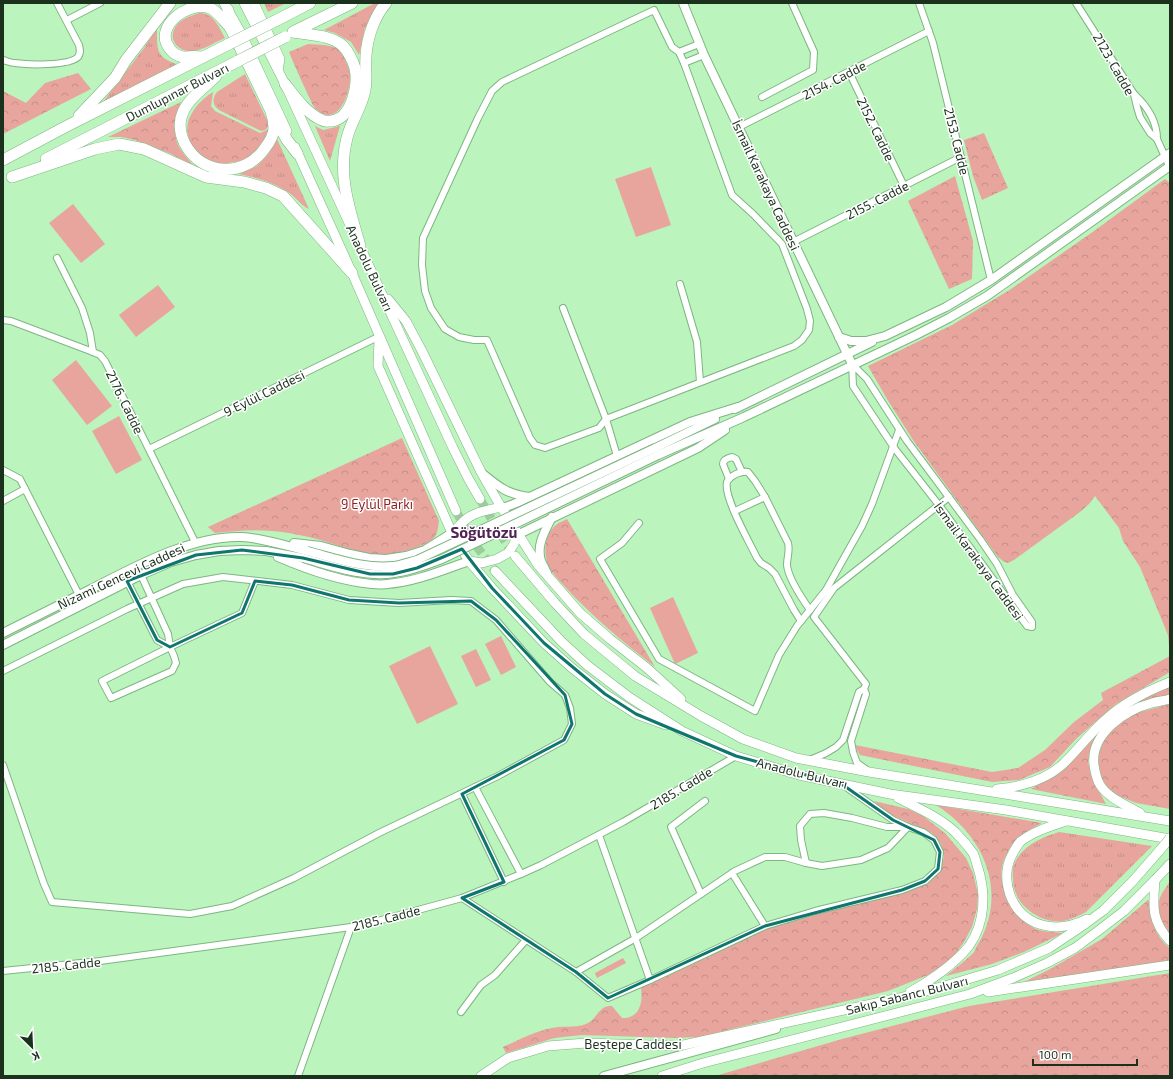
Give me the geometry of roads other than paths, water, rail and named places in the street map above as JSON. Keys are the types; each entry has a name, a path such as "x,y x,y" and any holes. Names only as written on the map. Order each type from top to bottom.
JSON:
{"highway":[{"path":"71,123 115,78 126,60 170,3"},
{"name":"Dumlupınar Bulvarı","path":"3,160 71,123 310,3"},
{"name":"Dumlupınar Bulvarı","path":"7,180 238,60 352,3"},
{"path":"360,246 345,190 343,170 344,149 361,105 365,90 368,42 373,25 386,3"},
{"path":"226,6 230,27 271,111 286,140 298,153"},
{"path":"204,57 182,57 174,54 165,41 167,26 172,19 176,15 188,9 204,7 215,12 230,27"},
{"path":"285,84 305,108 323,121 335,120 343,116 350,106 355,94 355,68 344,46 335,40 326,38 289,34"},
{"path":"224,68 189,102 183,112 180,124 182,139 190,152 199,162 214,168 231,170 248,164 261,155 272,137 274,130 271,111"},
{"path":"7,180 94,149 119,144 144,149 206,177 244,182 266,188 283,196 352,273"}],"main road":[{"name":"Anadolu Bulvarı","path":"244,3 285,84 452,448 480,499"},
{"path":"254,3 280,59 278,70"},
{"name":"Anadolu Bulvarı","path":"226,6 298,153 456,511"},
{"path":"379,289 406,321 481,472 500,507 538,565 580,613 647,668 701,716"},
{"path":"380,336 378,366 452,533 470,561 492,588 544,643 572,668 605,694 636,714 682,731"},
{"path":"452,533 463,521 476,513 500,507"},
{"path":"470,561 486,563 503,556 508,553 514,544 517,534"},
{"name":"Anadolu Bulvarı","path":"515,556 584,634 635,676 701,716 743,739 796,758 869,772 1170,821"},
{"name":"Anadolu Bulvarı","path":"495,571 561,641 587,665 629,697 682,731 736,756 799,775 890,794 1006,810 1170,838"},
{"path":"980,790 1014,788 1048,774 1061,765 1105,719 1125,704 1170,682"},
{"path":"1145,816 1111,796 1100,786 1095,773 1094,760 1096,745 1106,730 1127,713 1151,703 1170,700"},
{"path":"890,794 933,815 956,833 973,854 982,877 984,896 978,930 969,945 948,967 926,983 899,998"},
{"path":"1067,821 1047,827 1033,834 1016,847 1006,874 1012,900 1016,908 1028,919 1036,924 1048,927 1071,925 1104,910"},
{"name":"Sakıp Sabancı Bulvarı","path":"837,1012 899,998 970,979 998,970 1049,948 1104,910 1132,882 1170,838"},
{"name":"Sakıp Sabancı Bulvarı","path":"703,1063 970,994 1014,978 1047,963 1074,948 1098,931 1124,911 1170,864"},
{"path":"1155,880 1153,905 1156,920 1160,929 1170,941"},
{"path":"970,994 1170,965"},
{"name":"Beştepe Caddesi","path":"481,1076 508,1058 548,1046 586,1043 679,1046 837,1012"},
{"name":"Beştepe Caddesi","path":"662,1076 703,1063"}],"street":[{"path":"3,60 27,65 53,64 70,62 79,56 81,52 79,45 57,3"},
{"path":"67,20 100,3"},
{"name":"İsmail Karakaya Caddesi","path":"683,3 704,55 852,364 867,379 899,430 980,539 997,564 1013,595 1032,622 1032,627 1027,626 1022,620 939,505 893,447 854,386 852,364"},
{"path":"762,97 813,70 814,52 792,3"},
{"name":"2153. Cadde","path":"919,3 929,31 991,280"},
{"name":"2123. Cadde","path":"1076,3 1134,94 1136,107 1140,117 1167,155 1170,167"},
{"path":"654,10 672,47 679,52 732,195 782,244 807,309 810,321 809,330 802,340 794,346 606,420 599,428 545,448 535,446 530,438 487,340 474,340 459,337 445,329 431,308 425,291 422,265 423,238 488,98 492,91 502,82 654,10"},
{"name":"2154. Cadde","path":"739,127 929,31"},
{"path":"679,52 699,44"},
{"path":"684,63 704,55"},
{"name":"2152. Cadde","path":"849,72 904,186"},
{"path":"1134,94 1144,103 1155,122 1157,139"},
{"path":"656,452 738,408 834,360 946,307 991,280 1167,155"},
{"name":"2155. Cadde","path":"793,242 961,157"},
{"path":"656,452 744,417 943,321 986,296 1170,167"},
{"path":"57,258 82,308 90,333 93,352"},
{"path":"680,284 697,342 700,382"},
{"path":"563,308 606,420 617,456"},
{"name":"2176. Cadde","path":"3,320 10,321 100,355 105,361 195,542"},
{"name":"9 Eylül Caddesi","path":"149,449 380,336"},
{"path":"834,360 837,352 839,337 851,341 866,341 885,336"},
{"path":"500,507 513,504 529,497 690,422 738,408"},
{"path":"517,534 698,448 744,417"},
{"path":"639,523 622,543 600,559 659,659 755,712 779,655 801,621 826,590 862,526 872,504 899,430"},
{"name":"Nizami Gencevi Caddesi","path":"267,541 351,571 370,574 393,574 417,568 442,559 656,452"},
{"name":"Nizami Gencevi Caddesi","path":"3,646 127,581 171,562 196,554 242,550 266,551 305,554 375,567 395,566 417,560 656,452"},
{"path":"742,472 736,458 732,457 724,461 723,464 729,478 727,482 727,491 729,499 757,558 774,574 801,621"},
{"path":"3,470 20,479 79,595"},
{"path":"481,472 499,487 515,495 529,497"},
{"path":"729,478 742,472 750,474 765,496 788,543 788,570 810,610"},
{"path":"3,501 25,489"},
{"path":"735,511 765,496"},
{"path":"869,772 857,762 853,752 852,741 866,694 864,689 866,684 814,617 834,588 949,497"},
{"path":"551,581 541,561 540,550 541,539 552,517"},
{"name":"Nizami Gencevi Caddesi","path":"3,633 128,570 195,542 218,538 242,537 321,546 362,557 386,559 406,556 425,550 452,533"},
{"name":"Nizami Gencevi Caddesi","path":"266,551 300,566 341,579 386,585 404,582 470,561"},
{"path":"141,575 168,634 170,646 176,663 172,670 111,698 102,681 170,646 242,613 255,581"},
{"path":"3,671 127,609 183,584 223,577 292,585 348,600 399,603 451,600 471,601 496,620 550,682 565,695 570,708 572,724 564,740 498,776 379,834 294,878 232,906 190,914 52,902 44,884 3,765"},
{"path":"127,581 157,640 170,646"},
{"path":"810,760 836,747 843,740 859,692 864,689"},
{"name":"2185. Cadde","path":"3,971 93,962 352,927 462,898 504,882 624,822 736,756"},
{"path":"462,898 576,972 608,998 765,926 815,911 902,890 925,881 938,868 940,852 934,840 923,832 893,820 843,785"},
{"path":"475,787 521,874"},
{"path":"462,794 504,882"},
{"path":"701,894 671,827 705,801"},
{"path":"806,863 801,840 800,826 810,814 824,813 887,827 908,827"},
{"path":"576,972 636,938 732,873 765,856 784,857 822,866 861,860 888,848 908,827"},
{"path":"599,834 650,980"},
{"path":"732,873 765,926"},
{"path":"298,1076 352,927"},
{"path":"461,1012 481,985 494,975 526,940"},
{"name":"Sakıp Sabancı Bulvarı","path":"604,1076 837,1012"},
{"name":"Sakıp Sabancı Bulvarı","path":"655,1076 703,1063"}],"tunnel":[{"path":"480,499 514,555"},
{"path":"456,511 472,540 495,571"}],"district":[{"name":"Söğütözü","path":"484,533"}],"park label":[{"name":"9 Eylül Parkı","path":"377,504"}]}
